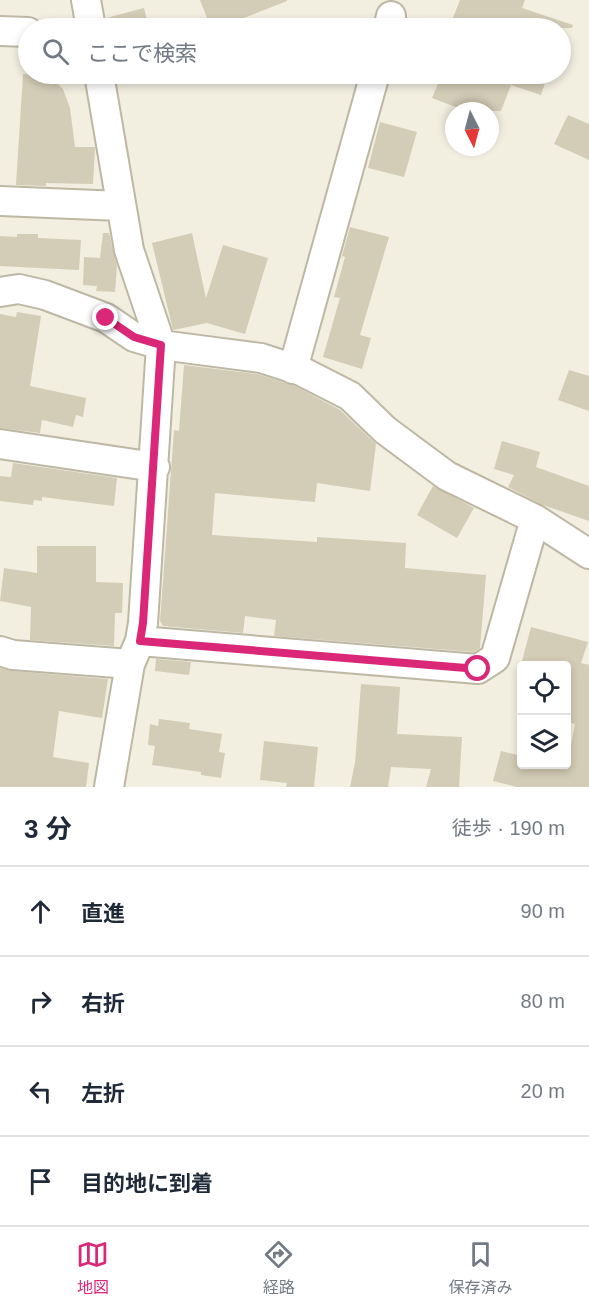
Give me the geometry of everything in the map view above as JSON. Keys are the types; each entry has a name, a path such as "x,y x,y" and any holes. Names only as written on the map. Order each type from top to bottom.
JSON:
{"street":[{"path":"86,0 90,18"},
{"path":"0,31 18,32"},
{"path":"101,84 129,250 161,345 143,623 135,652 109,787"},
{"path":"293,369 372,84"},
{"path":"0,201 121,206"},
{"path":"0,292 19,289 45,295 106,318 134,337 161,345 261,358 293,369 350,396 385,430 447,476 535,519 589,554"},
{"path":"0,444 154,468"},
{"path":"0,651 13,655 135,652 478,669 495,658 535,519"}],"building":[{"path":"200,0 287,0 244,18 207,18"},
{"path":"460,0 525,0 522,8 552,18 453,18"},
{"path":"144,8 146,18 106,18"},
{"path":"22,84 58,84 63,89 70,108 75,147 95,147 93,184 16,185"},
{"path":"438,84 545,84 541,95 511,85 501,111 499,111 499,102 445,103 432,98"},
{"path":"568,115 589,124 589,160 554,144"},
{"path":"380,122 417,132 404,177 368,168"},
{"path":"350,227 389,237 360,335 371,338 362,369 323,357 340,298 334,297 345,257 342,256"},
{"path":"103,233 109,233 117,266 115,292 96,291 97,286 83,285 84,257 100,258"},
{"path":"192,233 206,298 223,245 268,258 245,334 207,323 173,330 152,243"},
{"path":"17,234 38,234 38,238 81,240 79,270 0,266 0,236 17,237"},
{"path":"17,312 41,316 30,386 86,398 83,417 76,415 73,427 42,420 40,433 0,428 0,314 16,317"},
{"path":"184,365 257,374 295,386 340,410 376,444 370,491 317,483 315,502 215,493 212,535 317,542 317,537 406,543 405,568 486,575 480,648 474,652 274,636 276,620 245,616 243,633 163,626 160,621 174,430 179,431"},
{"path":"569,370 589,376 589,411 558,400"},
{"path":"502,441 540,452 536,467 589,486 589,521 543,505 508,487 514,475 494,469"},
{"path":"13,463 117,478 114,506 42,497 42,501 34,500 33,505 0,501 0,476 11,477"},
{"path":"433,486 474,508 457,538 417,515"},
{"path":"37,546 96,546 96,582 123,583 122,613 115,613 114,646 30,640 31,607 0,601 4,568 37,573"},
{"path":"531,627 588,642 581,663 589,665 589,787 517,787 493,781 501,751 517,755 517,769 571,769 571,744 575,724 571,723 571,661 522,661"},
{"path":"156,659 191,662 189,675 155,671"},
{"path":"0,668 108,679 102,718 59,711 53,757 89,763 86,787 0,787"},
{"path":"361,684 400,687 397,734 462,737 459,787 426,787 431,769 391,767 388,787 350,787 355,763"},
{"path":"159,719 190,723 189,729 222,734 219,752 225,753 221,778 201,775 201,772 152,765 155,746 148,745 150,724 158,726"},
{"path":"264,741 318,747 314,787 286,787 287,783 260,780"}],"route":[{"path":"106,318 134,337 161,345 140,641 478,669"}]}
